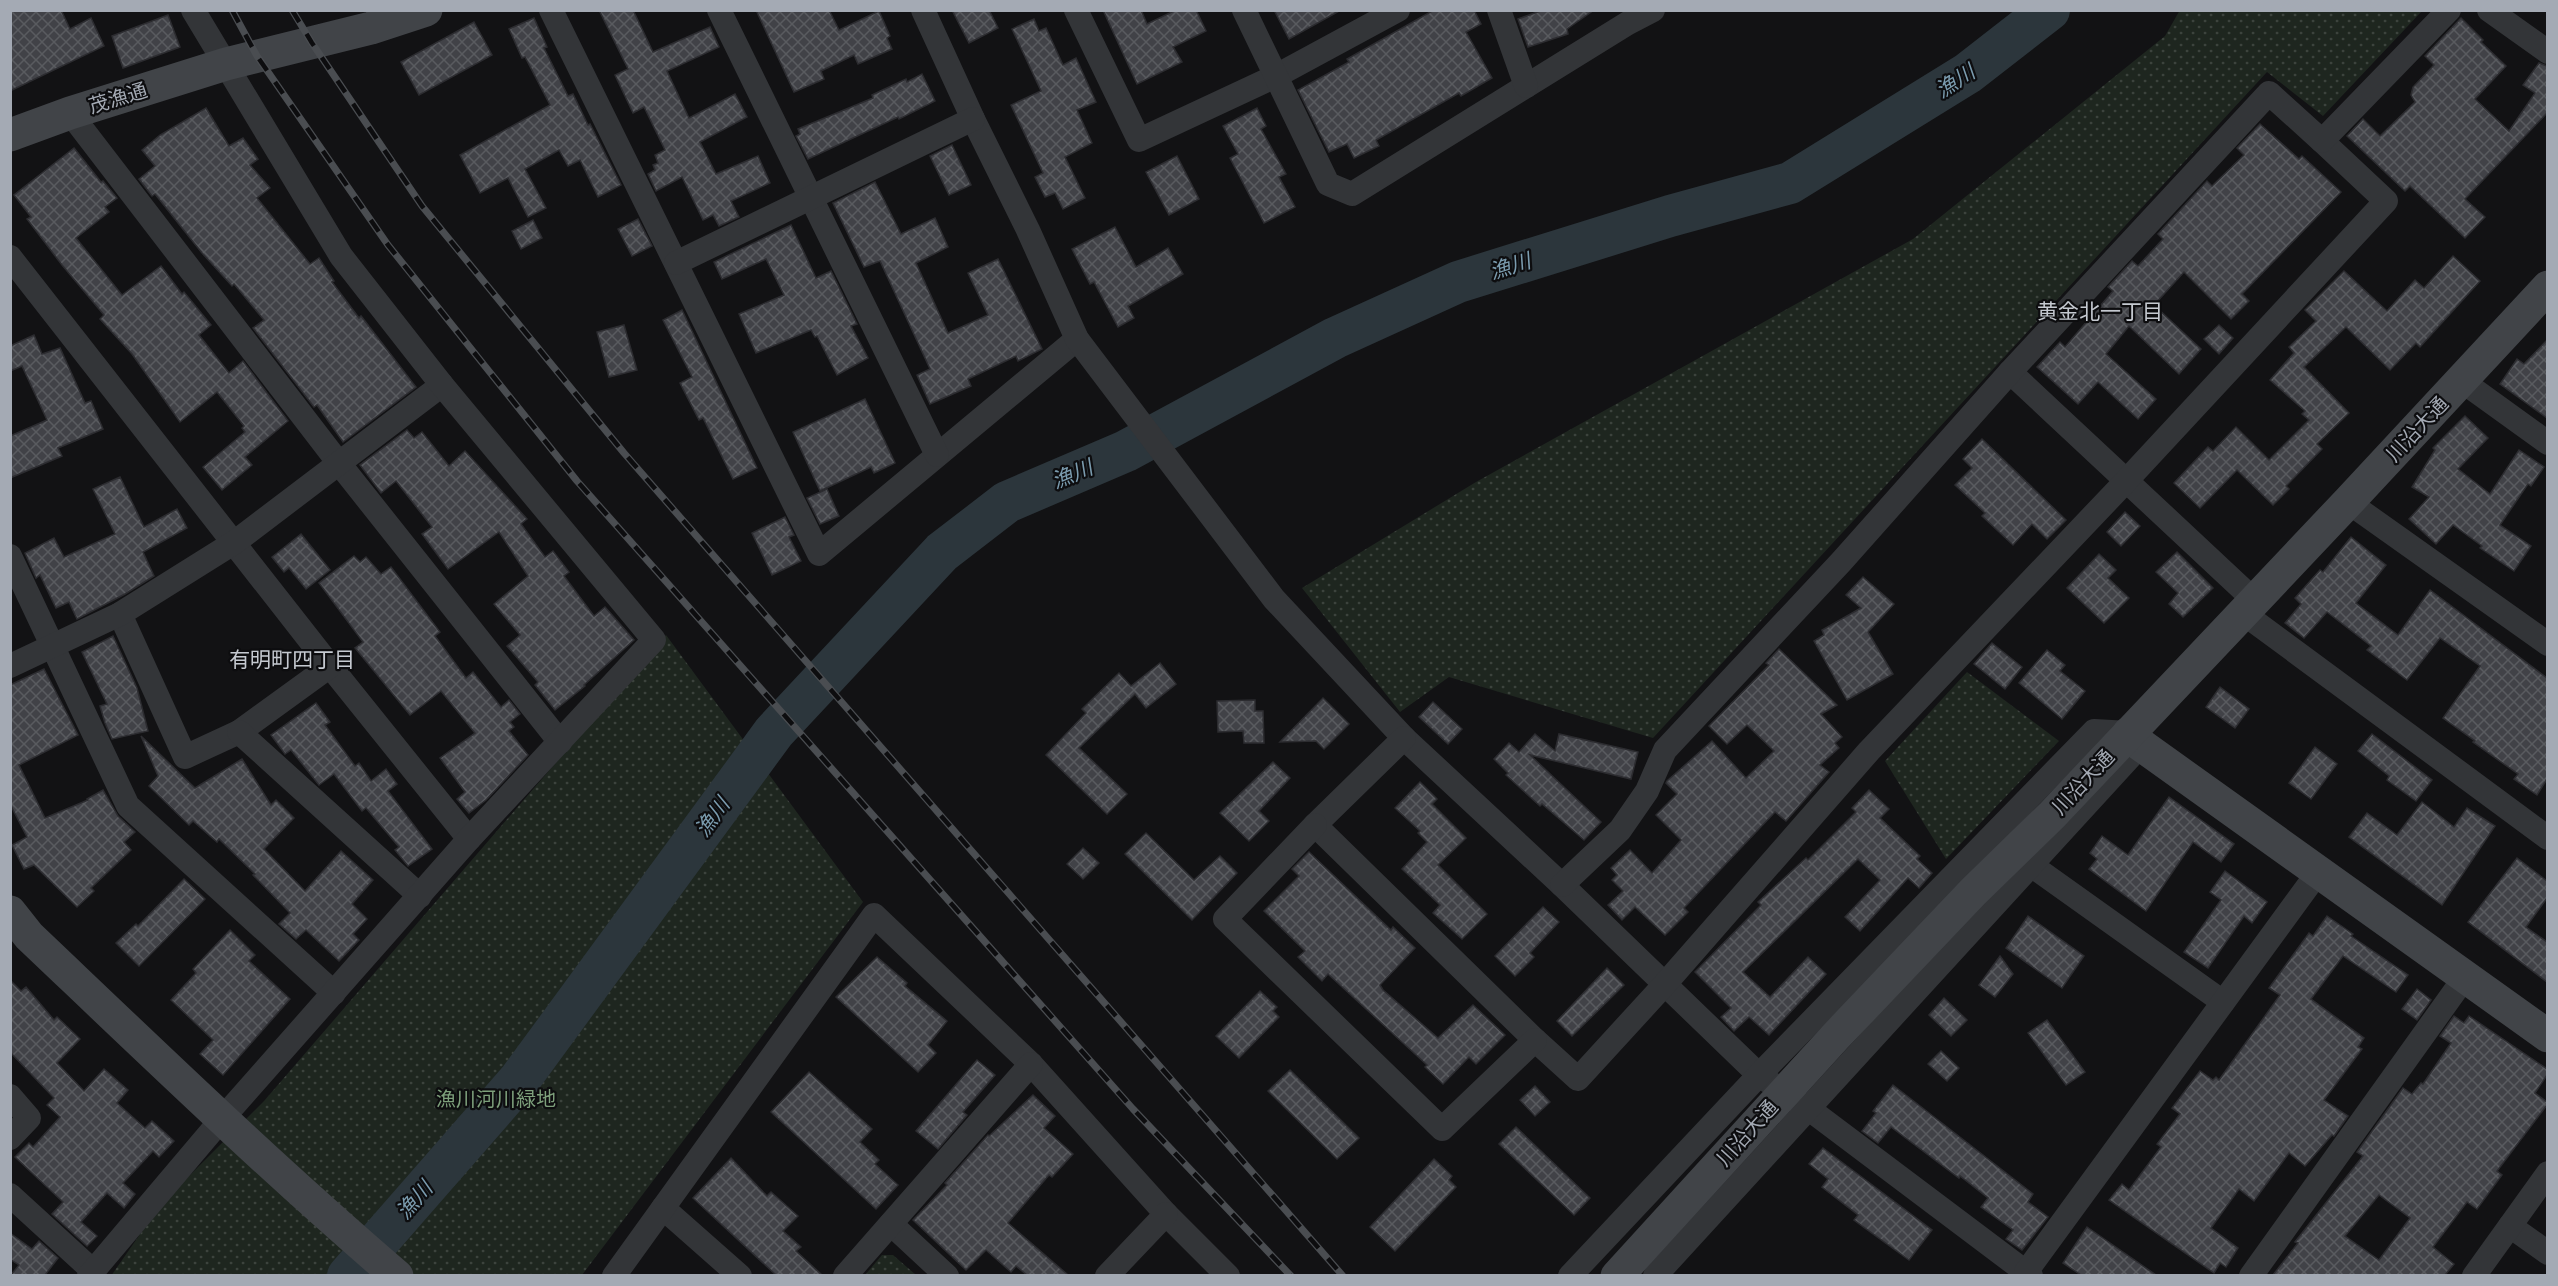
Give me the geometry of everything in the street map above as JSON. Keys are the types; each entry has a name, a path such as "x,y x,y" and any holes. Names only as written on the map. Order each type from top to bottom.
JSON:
{"street":[{"path":"10,1195 91,1273 222,1120 469,840 654,640 442,385 341,256 193,10"},
{"name":"茂漁通","path":"10,135 70,113 366,19 426,10"},
{"path":"551,10 819,554 1077,339"},
{"path":"719,10 937,455"},
{"path":"923,10 973,119 1028,230 1077,339 1274,599 1404,738 1562,885 1759,1075 1809,1108 2029,1274 2319,871"},
{"path":"1076,10 1139,140 1276,76 1398,10"},
{"path":"1244,10 1328,184 1352,194 1628,23 1653,10"},
{"path":"1499,10 1526,86"},
{"path":"2322,141 2449,10"},
{"path":"2489,10 2547,52"},
{"path":"1315,825 1534,1040 1578,1079 1665,984 1869,751 2127,480 2386,201 2269,93 2010,372 1841,562 1665,750 1647,791 1620,830 1562,885"},
{"path":"70,113 338,462 560,742"},
{"path":"676,263 973,119"},
{"path":"10,256 469,840"},
{"name":"川沿大通","path":"1617,1275 1836,1036 1973,892 2135,739 2249,607 2462,381 2547,287"},
{"path":"2010,372 2127,480 2249,607 2547,838"},
{"path":"2462,381 2547,443"},
{"path":"10,666 120,614 235,542 442,385"},
{"path":"2348,502 2547,644"},
{"path":"10,556 128,806 334,993"},
{"path":"120,614 185,757 239,732 330,666"},
{"path":"1570,1275 1759,1075 2094,731 2135,739 2547,1036"},
{"path":"239,732 420,896"},
{"path":"1404,738 1315,825 1225,920 1442,1129 1534,1040"},
{"path":"1655,1275 2031,865 2135,739"},
{"path":"2031,865 2223,1002"},
{"path":"10,912 29,936 222,1120 300,1192 397,1275"},
{"path":"614,1275 873,915 1031,1064 1166,1214 1228,1275"},
{"path":"2251,1275 2466,977"},
{"path":"845,1275 1031,1064"},
{"path":"10,1096 29,1118 10,1138"},
{"path":"2474,1275 2547,1173"},
{"path":"663,1208 740,1275"},
{"path":"1107,1275 1166,1214"},
{"path":"891,1224 947,1275"},
{"path":"2510,1226 2547,1253"}],"green space":[{"path":"2180,10 2422,11 2323,116 2267,72 1653,738 1449,677 1400,712 1302,588 1476,482 1913,239 2165,36"},
{"name":"漁川河川緑地","path":"666,635 863,902 582,1275 111,1276 161,1204 264,1101"},
{"path":"1967,672 2059,741 1946,859 1885,761"},
{"path":"882,1255 893,1255 916,1275 865,1275"}],"building":[{"path":"10,10 61,10 70,29 91,18 104,46 10,91"},
{"path":"599,10 633,10 653,52 710,27 719,47 667,71 689,118 735,94 747,117 700,142 716,174 758,156 770,183 731,201 739,217 719,226 713,215 703,220 682,177 656,191 648,174 655,170 653,165 658,163 655,155 665,150 644,107 633,113 615,75 628,69"},
{"path":"756,10 829,10 839,30 879,11 890,36 887,38 892,49 858,64 854,55 821,71 824,79 794,92"},
{"path":"952,10 989,10 998,28 969,43"},
{"path":"1103,10 1141,10 1147,24 1176,10 1196,10 1206,31 1173,47 1182,62 1137,84"},
{"path":"1274,10 1341,10 1289,39"},
{"path":"1434,10 1474,10 1481,24 1466,32 1492,78 1461,96 1459,93 1376,140 1379,146 1354,158 1347,144 1329,152 1298,90 1349,62 1347,59"},
{"path":"1543,10 1594,10 1567,29 1568,34 1528,47 1518,19"},
{"path":"168,15 180,47 123,68 112,36"},
{"path":"534,18 547,47 544,48 568,96 573,94 621,185 598,197 580,160 568,166 559,150 525,169 546,208 528,217 508,178 480,193 460,155 550,105 525,57 522,58 509,29"},
{"path":"2461,18 2483,40 2481,42 2506,66 2475,99 2509,131 2535,93 2523,85 2539,63 2547,66 2547,113 2465,199 2485,217 2465,238 2410,186 2405,191 2347,136 2363,119 2380,136 2415,102 2411,95 2413,87 2434,65 2425,56"},
{"path":"1034,19 1039,31 1046,28 1063,65 1076,58 1096,102 1077,110 1092,143 1065,157 1085,198 1063,209 1055,193 1045,197 1035,177 1043,173 1011,105 1041,91 1012,29"},
{"path":"474,22 492,55 419,95 401,62"},
{"path":"922,74 935,101 808,159 796,136 800,134 798,129 873,98 872,95"},
{"path":"206,108 229,146 243,138 258,159 250,165 270,188 257,198 310,264 319,258 334,281 332,282 359,318 361,316 416,387 343,442 317,405 314,407 253,328 264,320 234,284 232,286 202,253 155,194 152,196 139,179 155,166 142,150 160,135"},
{"path":"1257,108 1266,126 1261,129 1286,174 1279,177 1295,207 1264,223 1230,158 1238,154 1223,126"},
{"path":"2260,124 2299,159 2302,156 2341,192 2242,294 2249,301 2231,319 2184,272 2154,305 2201,349 2179,374 2129,326 2106,354 2156,399 2138,419 2098,382 2078,404 2037,367 2060,342 2065,347 2113,291 2108,287 2132,261 2138,266 2163,239 2158,234 2207,181 2212,186 2244,155 2237,148"},
{"path":"952,145 971,185 949,195 930,156"},
{"path":"74,148 117,198 105,207 109,212 76,238 122,295 161,266 182,294 184,292 211,325 199,335 229,373 243,361 288,421 245,457 252,465 222,490 203,467 245,432 242,428 244,426 217,392 180,422 132,354 100,319 104,315 27,219 31,217 14,195"},
{"path":"1177,156 1199,199 1169,215 1146,172"},
{"path":"875,182 901,234 935,218 948,247 916,263 948,333 988,315 968,273 998,259 1042,349 1018,361 1016,356 968,379 971,386 930,404 917,375 930,369 880,261 864,267 833,203"},
{"path":"638,219 652,246 632,256 618,229"},
{"path":"533,220 542,238 521,249 512,231"},
{"path":"791,225 816,278 831,271 857,324 851,326 868,358 837,375 817,336 815,337 811,330 756,353 739,314 784,295 766,259 722,279 714,262"},
{"path":"1115,227 1136,267 1168,248 1183,274 1128,306 1134,318 1118,327 1094,282 1090,284 1072,249"},
{"path":"2453,256 2480,281 2420,347 2416,343 2390,370 2346,327 2304,367 2349,413 2317,444 2322,449 2286,486 2289,489 2273,505 2237,470 2200,508 2174,483 2208,447 2213,451 2236,427 2269,460 2309,420 2302,414 2305,411 2270,380 2294,353 2289,347 2316,321 2305,310 2344,271 2387,311 2415,280 2424,288"},
{"path":"682,310 757,468 733,479 703,418 699,420 680,383 692,377 663,320"},
{"path":"624,325 637,370 609,377 597,332"},
{"path":"2219,325 2233,338 2219,354 2204,339"},
{"path":"34,335 42,354 60,348 85,403 91,401 103,429 58,448 62,456 10,478 10,436 47,420 22,366 10,371 10,346"},
{"path":"2547,340 2547,418 2500,384 2517,359 2524,364"},
{"path":"865,399 895,463 874,473 871,467 820,491 793,432"},
{"path":"2465,416 2488,438 2458,469 2490,494 2519,450 2544,467 2531,486 2528,484 2500,525 2531,546 2514,571 2480,548 2482,546 2453,525 2436,544 2409,519 2429,497 2412,487 2435,450 2433,448"},
{"path":"407,430 414,438 422,432 449,466 465,451 527,519 521,524 545,557 553,551 569,572 564,576 594,616 605,607 634,640 585,686 555,710 535,685 538,682 507,646 520,635 494,604 528,576 499,532 448,569 422,534 432,527 396,481 381,493 360,465"},
{"path":"1982,439 2066,520 2047,539 2032,524 2013,545 1982,516 1985,513 1955,485 1972,468 1963,459"},
{"path":"120,477 144,527 177,509 187,528 143,552 154,576 77,619 69,602 56,608 40,575 36,578 25,553 54,538 64,557 115,534 93,489"},
{"path":"827,489 839,516 820,524 807,498"},
{"path":"2125,512 2140,526 2121,546 2107,532"},
{"path":"785,517 794,535 789,537 801,561 772,575 752,533"},
{"path":"301,534 330,570 306,589 289,568 284,572 272,557"},
{"path":"2351,537 2386,565 2356,603 2398,635 2430,590 2547,678 2547,779 2537,795 2514,779 2518,774 2443,718 2480,666 2440,638 2407,680 2367,650 2371,646 2327,612 2304,638 2285,623 2301,604 2295,598 2320,570 2323,572"},
{"path":"2177,552 2213,588 2183,617 2169,604 2178,593 2156,572"},
{"path":"2099,554 2116,570 2108,578 2129,598 2104,623 2067,588"},
{"path":"354,556 360,562 366,557 381,574 391,567 440,632 435,636 466,678 473,672 501,707 509,700 520,714 510,722 514,727 509,731 528,755 486,800 469,813 457,799 465,792 440,758 475,733 441,691 410,715 355,648 363,642 319,583"},
{"path":"1863,577 1894,604 1868,632 1893,674 1847,700 1814,641 1824,635 1822,630 1861,608 1846,595"},
{"path":"113,636 137,688 148,731 112,739 100,706 107,704 82,652"},
{"path":"1992,643 2022,667 2005,689 1974,664"},
{"path":"1779,649 1837,705 1821,714 1842,737 1835,743 1839,748 1820,765 1829,772 1786,821 1775,812 1684,908 1688,912 1665,935 1635,907 1622,920 1608,905 1623,891 1612,880 1617,875 1611,868 1630,850 1652,873 1681,840 1656,815 1677,794 1666,783 1667,781 1712,741 1746,778 1774,751 1747,725 1727,744 1709,726 1769,665 1766,663"},
{"path":"2047,650 2065,665 2060,671 2085,691 2062,719 2019,683"},
{"path":"1160,663 1176,684 1146,708 1135,694 1079,748 1127,794 1107,814 1046,755 1086,713 1082,709 1119,673 1131,686"},
{"path":"44,669 78,735 19,765 45,818 88,800 103,790 118,816 135,832 124,842 131,850 91,888 94,891 77,907 34,865 24,869 12,845 27,837 10,804 10,685"},
{"path":"2220,687 2249,709 2235,728 2206,707"},
{"path":"1323,698 1349,724 1324,749 1316,741 1280,742"},
{"path":"1255,700 1255,711 1263,711 1264,743 1244,743 1243,731 1218,732 1217,701"},
{"path":"1433,702 1462,729 1448,744 1419,717"},
{"path":"316,703 330,722 325,725 355,766 359,763 371,781 386,769 397,784 388,791 432,849 408,866 395,850 399,847 366,808 362,811 334,774 319,785 291,750 285,754 271,735"},
{"path":"1535,734 1555,751 1559,734 1638,752 1631,779 1530,755 1601,822 1584,840 1542,804 1540,806 1506,775 1508,773 1494,759 1509,743 1519,752"},
{"path":"2372,734 2432,780 2416,801 2387,780 2389,776 2358,751"},
{"path":"141,736 195,788 242,759 271,805 276,800 294,818 264,849 305,891 341,851 373,880 352,904 367,919 353,934 359,940 339,961 306,930 296,939 279,924 290,913 253,875 255,874 219,839 217,842 193,821 189,825 149,786 158,776"},
{"path":"2315,747 2337,764 2311,799 2289,783"},
{"path":"1273,762 1290,778 1259,811 1269,821 1249,841 1220,813"},
{"path":"1420,782 1437,799 1432,804 1466,838 1438,865 1487,914 1462,939 1433,913 1440,905 1402,869 1427,842 1418,833 1420,831 1395,808"},
{"path":"1869,790 1889,809 1880,818 1920,856 1917,859 1932,873 1919,888 1908,878 1860,931 1845,917 1880,880 1858,859 1743,972 1770,997 1808,957 1826,974 1769,1035 1749,1017 1734,1031 1721,1017 1731,1008 1695,972 1761,905 1758,902 1806,858 1808,860 1856,812 1852,808"},
{"path":"2169,797 2234,844 2221,862 2193,842 2146,911 2089,869 2097,859 2090,853 2102,836 2128,855"},
{"path":"2422,802 2454,827 2467,808 2495,826 2442,905 2349,837 2367,813 2397,835"},
{"path":"1146,833 1194,880 1220,856 1237,873 1192,920 1125,854"},
{"path":"1083,848 1099,863 1083,879 1067,864"},
{"path":"1309,852 1391,930 1393,927 1415,948 1380,985 1383,990 1438,1038 1473,1005 1505,1035 1476,1064 1469,1057 1443,1084 1425,1067 1427,1065 1328,974 1322,981 1298,957 1305,951 1264,911 1299,876 1292,869"},
{"path":"2517,858 2547,881 2547,898 2526,927 2547,942 2547,982 2468,922"},
{"path":"2225,871 2267,902 2252,923 2244,916 2208,968 2184,952 2221,900 2210,892"},
{"path":"184,879 205,899 139,966 116,943 136,924 138,926"},
{"path":"1543,907 1559,922 1530,953 1534,957 1515,976 1495,956"},
{"path":"2028,916 2084,956 2062,988 2006,948"},
{"path":"2327,916 2353,934 2351,936 2408,975 2396,992 2343,956 2311,999 2364,1038 2358,1047 2362,1049 2324,1100 2348,1116 2334,1136 2332,1135 2305,1166 2289,1153 2254,1201 2239,1189 2211,1228 2238,1248 2226,1267 2220,1263 2214,1273 2109,1200 2122,1184 2129,1190 2161,1147 2157,1144 2180,1114 2172,1108 2200,1071 2213,1080 2216,1077 2219,1080 2280,995 2269,988 2309,933 2313,936"},
{"path":"230,930 255,955 249,961 290,999 223,1075 200,1054 213,1040 171,1000 196,973 193,969"},
{"path":"2000,956 2013,974 1995,997 1979,985"},
{"path":"877,957 907,983 905,986 947,1021 928,1045 936,1053 918,1072 836,997"},
{"path":"1607,968 1624,985 1572,1036 1557,1021"},
{"path":"10,980 21,991 26,987 54,1020 57,1017 80,1039 57,1063 84,1091 104,1069 128,1090 117,1103 145,1128 152,1121 174,1141 159,1157 153,1151 123,1183 135,1194 124,1208 107,1193 81,1222 97,1236 87,1246 52,1214 63,1202 15,1157 29,1143 33,1147 60,1117 47,1105 54,1098 10,1052"},
{"path":"2417,989 2431,1000 2417,1020 2402,1009"},
{"path":"1260,991 1277,1007 1273,1011 1279,1017 1239,1058 1216,1036"},
{"path":"1944,998 1967,1020 1951,1036 1929,1015"},
{"path":"2454,1016 2464,1023 2469,1016 2547,1069 2547,1075 2535,1093 2547,1102 2547,1105 2497,1171 2502,1175 2477,1209 2467,1202 2433,1247 2454,1264 2445,1275 2273,1275 2298,1243 2295,1242 2363,1156 2357,1152 2403,1088 2412,1094 2421,1083 2423,1084 2451,1043 2440,1036","holes":["2379,1195 2410,1218 2379,1260 2345,1236"]},
{"path":"2047,1020 2085,1072 2066,1085 2028,1033"},
{"path":"1941,1051 1959,1068 1947,1081 1928,1064"},
{"path":"977,1060 995,1075 963,1112 967,1115 938,1149 916,1131"},
{"path":"1290,1070 1359,1138 1337,1159 1268,1091"},
{"path":"809,1072 872,1129 860,1142 879,1160 875,1164 898,1185 876,1209 771,1112"},
{"path":"1893,1085 2033,1194 2028,1202 2048,1217 2022,1250 2006,1239 2013,1230 1981,1207 1988,1198 1960,1176 1959,1178 1891,1127 1878,1143 1862,1131 1876,1113 1873,1111"},
{"path":"1535,1086 1550,1102 1535,1116 1520,1100"},
{"path":"1033,1095 1055,1116 1044,1128 1073,1154 1052,1177 1049,1175 1008,1223 1068,1275 1027,1275 1016,1266 1011,1272 986,1250 966,1270 913,1220 947,1185 945,1183 988,1135"},
{"path":"1516,1127 1590,1198 1574,1215 1499,1144"},
{"path":"1823,1148 1932,1230 1909,1260 1854,1220 1858,1215 1822,1187 1828,1179 1809,1164"},
{"path":"731,1158 767,1196 771,1192 798,1216 783,1231 801,1247 796,1251 822,1275 776,1275 693,1198"},
{"path":"1434,1159 1452,1176 1449,1180 1456,1187 1395,1251 1370,1227"},
{"path":"2087,1227 2156,1275 2081,1275 2063,1263"},
{"path":"10,1233 32,1249 39,1241 58,1258 45,1275 11,1275 19,1265 10,1259"}],"waterway":[{"name":"漁川","path":"348,1276 520,1079 774,732 942,552 1007,502 1126,451 1335,338 1458,282 1670,216 1790,183 1968,73 2049,10"}],"railway":[{"path":"232,10 257,56 388,245 577,481 1133,1109 1291,1276"},
{"path":"292,10 422,206 624,453 1343,1276"}],"district":[{"name":"黄金北一丁目","path":"2100,311"},
{"name":"有明町四丁目","path":"292,659"}]}
